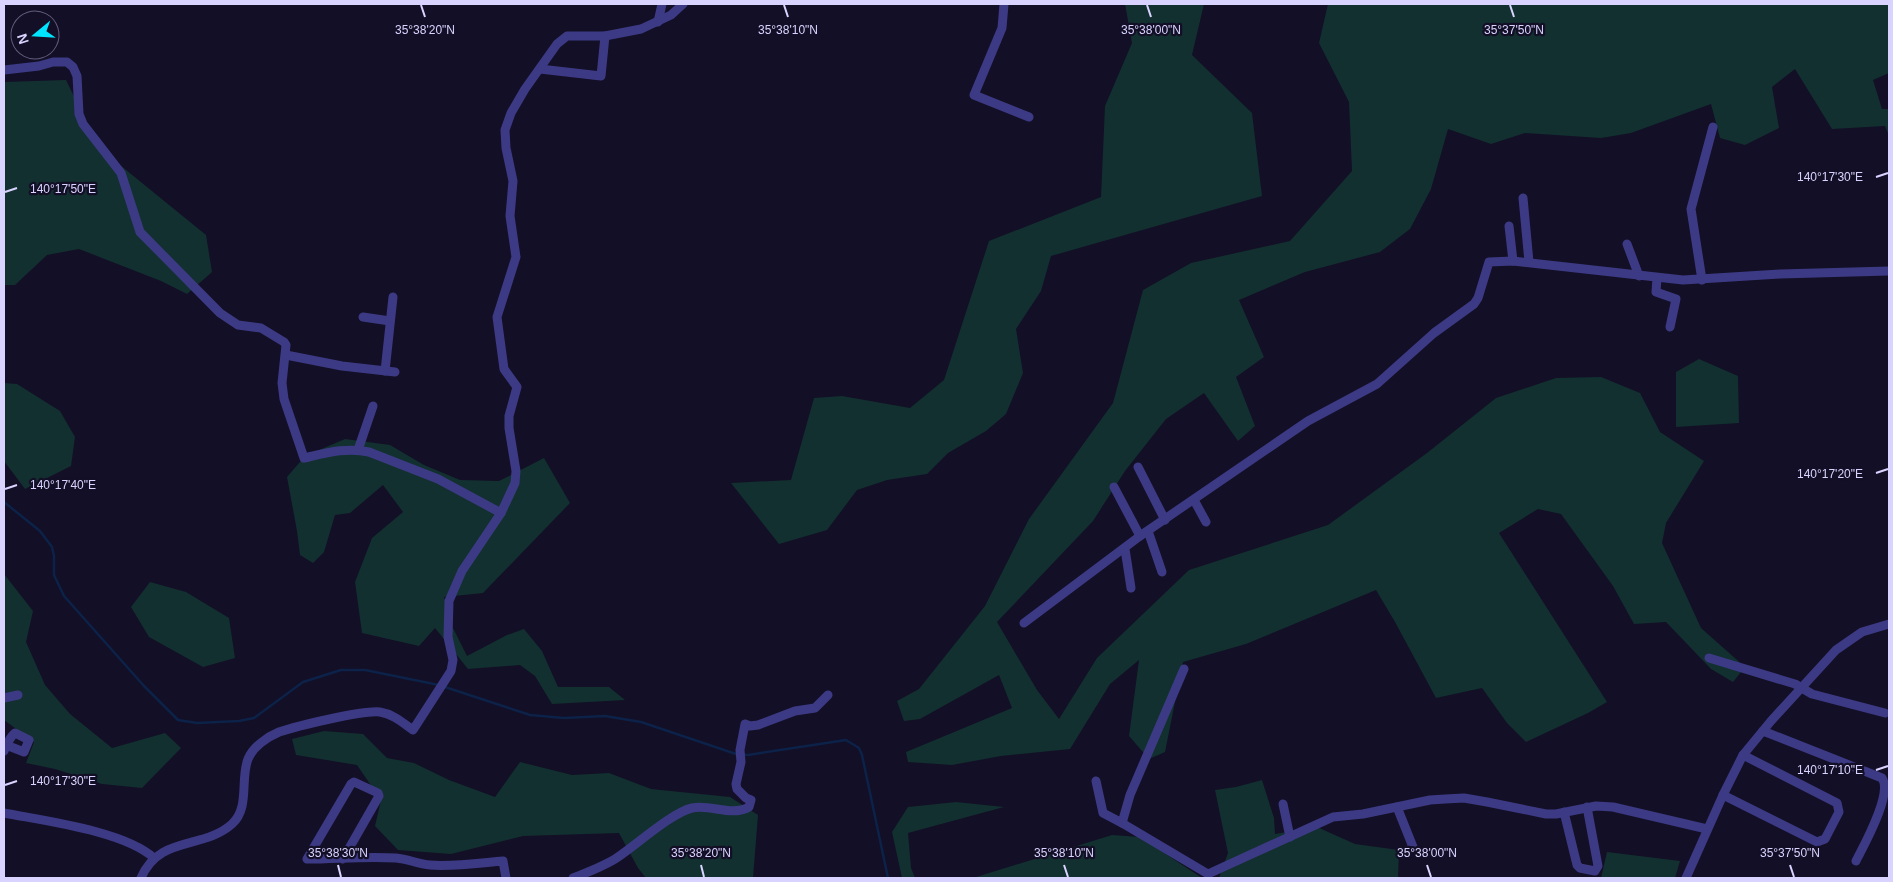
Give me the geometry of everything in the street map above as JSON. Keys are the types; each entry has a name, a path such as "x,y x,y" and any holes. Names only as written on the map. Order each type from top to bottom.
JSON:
{"street":[{"path":"658,22 662,4"},
{"path":"140,878 154,858 167,850 204,838 226,829 234,823 242,808 248,759 264,740 278,732 357,714 379,712 389,714 413,730 453,665 448,627 449,602 454,587 462,571 501,513 515,483 516,471 512,453 509,416 516,387 504,369 497,324 497,317 516,257 510,216 513,181 506,148 505,130 511,112 558,44 567,36 605,36 641,29 671,15 683,4"},
{"path":"1004,4 1002,28 974,95 1029,117"},
{"path":"540,69 601,76 605,36"},
{"path":"4,70 39,66 53,62 67,62 73,67 77,76 79,114 83,124 121,173 140,232 220,313 238,325 262,328 286,345 282,382 284,399 304,458 338,451 358,450 383,456 438,479 501,513"},
{"path":"1702,280 1691,209 1713,127"},
{"path":"1523,198 1529,262"},
{"path":"1509,226 1513,261"},
{"path":"1627,244 1638,276"},
{"path":"1024,623 1140,536 1308,421 1377,384 1434,334 1474,304 1478,298 1490,262 1493,260 1529,262 1657,278 1702,280 1780,274 1889,271"},
{"path":"1657,278 1656,292 1676,299 1670,327"},
{"path":"385,371 393,297"},
{"path":"363,317 390,320"},
{"path":"286,355 342,366 395,372"},
{"path":"358,450 373,406"},
{"path":"1138,467 1165,520"},
{"path":"1114,487 1140,536"},
{"path":"1194,500 1206,522"},
{"path":"1148,531 1162,572"},
{"path":"1124,549 1131,588"},
{"path":"1686,878 1723,794 1743,755 1836,650 1862,632 1889,624"},
{"path":"1709,658 1796,684 1812,694 1885,713"},
{"path":"1122,823 1130,795 1184,669"},
{"path":"4,698 18,695"},
{"path":"573,878 618,857 646,836 692,808 736,811 749,807 750,800 737,789 736,784 741,762 740,750 745,724 750,726 758,725 795,711 815,708 828,695"},
{"path":"1763,731 1882,778 1885,781 1886,787 1881,812 1856,862"},
{"path":"1723,794 1817,842 1825,839 1839,812 1837,803 1743,755"},
{"path":"1096,781 1103,813 1208,874 1333,817 1363,814 1430,800 1464,798 1510,805 1546,814 1596,806 1613,807 1707,829"},
{"path":"343,859 379,796 378,793 354,782 350,784 307,859 343,859 394,858 417,864 438,866 503,861 506,878"},
{"path":"1283,804 1290,838"},
{"path":"1397,807 1413,847 1402,854"},
{"path":"1564,812 1577,864 1580,868 1595,871 1598,866 1587,807"},
{"path":"4,813 106,834 144,848 154,858"}],"green space":[{"path":"1125,4 1204,4 1192,55 1252,113 1262,196 1051,256 1041,291 1016,329 1023,373 1006,414 986,431 948,453 927,474 887,480 857,490 827,530 779,544 731,483 791,480 814,398 842,396 910,408 944,380 989,241 1101,197 1105,106 1132,43"},
{"path":"1328,4 1889,4 1889,73 1873,80 1882,109 1889,109 1889,136 1885,126 1832,129 1795,69 1772,87 1779,128 1745,145 1720,138 1711,104 1631,133 1601,138 1525,133 1491,144 1448,129 1431,189 1410,229 1380,252 1305,272 1239,300 1264,357 1236,377 1255,426 1238,441 1204,393 1166,419 1125,471 1093,521 997,622 1037,690 1059,719 1097,658 1189,570 1328,525 1427,453 1496,398 1556,378 1601,377 1640,393 1660,432 1704,461 1666,523 1662,543 1701,628 1745,667 1733,682 1711,669 1666,622 1634,624 1613,586 1561,514 1538,509 1499,533 1607,702 1526,742 1507,723 1482,688 1436,698 1376,590 1246,644 1183,662 1165,752 1149,759 1129,736 1139,660 1110,684 1070,749 1001,756 952,765 908,762 906,752 1012,708 999,675 920,719 904,721 897,701 919,689 985,606 1029,519 1113,403 1143,290 1191,263 1290,241 1352,171 1349,102 1319,43"},
{"path":"66,80 99,148 206,235 212,272 187,294 161,281 79,249 47,255 15,285 4,285 4,82"},
{"path":"1699,359 1738,376 1739,423 1676,427 1676,372"},
{"path":"4,383 17,384 60,411 75,437 71,466 25,489 4,461"},
{"path":"345,439 390,445 424,465 460,480 499,481 544,458 570,503 483,593 444,597 453,628 467,656 507,635 524,629 542,651 558,687 609,687 625,700 552,704 535,676 520,665 468,669 435,628 419,646 362,633 355,582 372,538 403,512 383,485 350,513 335,515 324,552 313,563 300,555 287,477 305,456"},
{"path":"4,574 33,611 26,642 45,685 70,714 112,748 165,733 181,748 142,788 102,784 55,769 26,763 34,742 4,720"},
{"path":"150,582 186,592 229,618 235,658 203,667 149,637 131,607"},
{"path":"324,731 363,734 387,758 414,763 449,780 495,797 520,762 572,775 609,773 651,789 730,797 758,815 753,878 646,878 638,868 619,833 523,836 451,854 398,850 375,826 381,800 357,765 296,755 292,739"},
{"path":"1262,780 1274,818 1275,834 1317,827 1355,844 1399,850 1398,878 1219,878 1228,853 1215,790"},
{"path":"956,802 1004,807 908,833 911,868 915,878 902,878 892,832 908,807"},
{"path":"1112,835 1140,837 1202,878 973,878"},
{"path":"1607,852 1680,861 1675,878 1601,878"}],"waterway":[{"path":"4,502 40,531 52,547 54,575 64,596 144,686 178,720 197,723 239,721 254,718 303,682 341,670 365,670 439,685"},
{"path":"445,687 530,715 564,718 605,716 641,722 736,754 748,755 846,740 859,748 862,755 888,878"}]}
